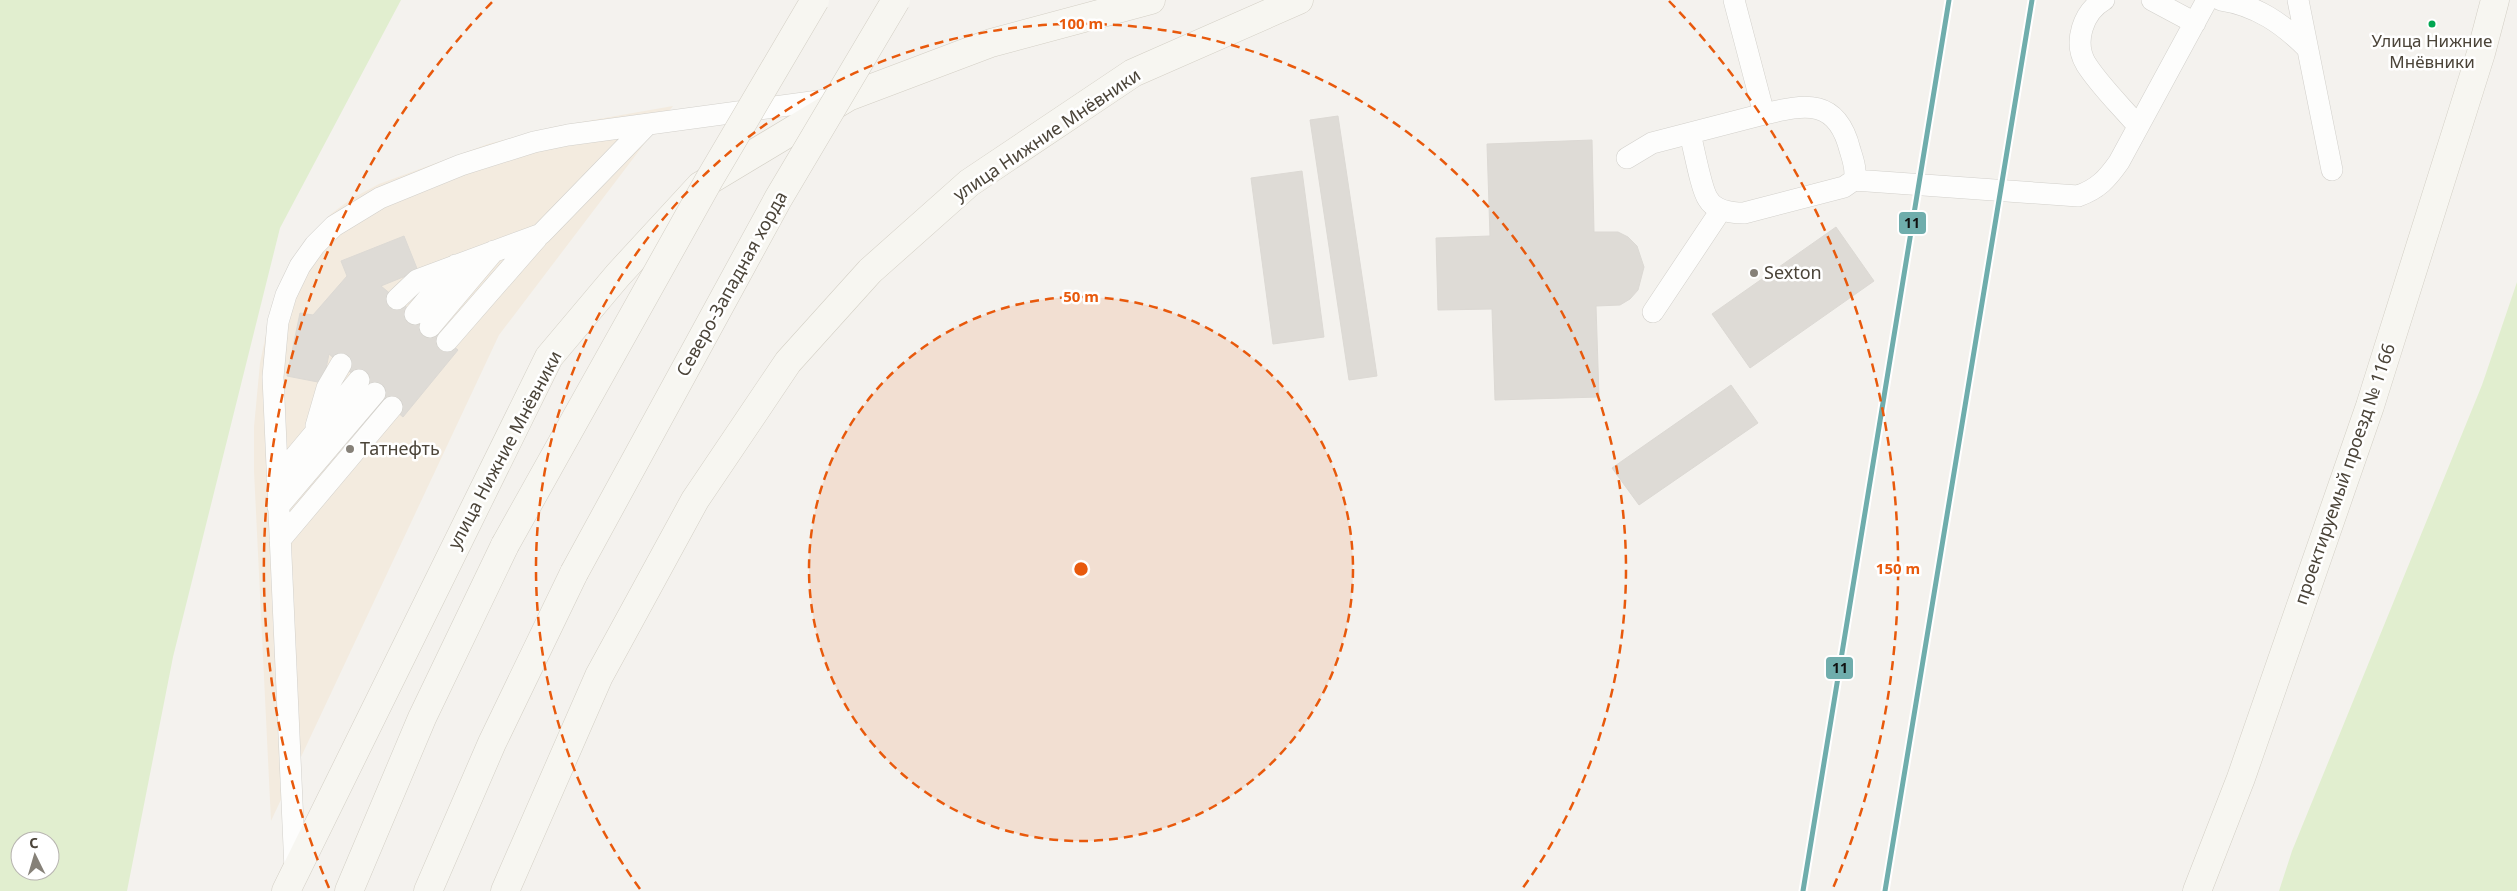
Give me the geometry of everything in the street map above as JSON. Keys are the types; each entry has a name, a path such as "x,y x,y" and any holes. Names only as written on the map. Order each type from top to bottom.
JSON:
{"main road":[{"path":"349,891 422,718 505,545 709,180 815,0"},
{"name":"Северо-Западная хорда","path":"428,891 492,743 574,573 778,200 896,0"},
{"name":"улица Нижние Мнёвники","path":"290,880 549,357 618,275 700,186 848,97 991,43 1151,0"},
{"name":"улица Нижние Мнёвники","path":"505,891 599,676 695,500 788,362 870,271 970,183 1133,73 1299,0"},
{"name":"проектируемый проезд № 1166","path":"2197,891 2241,778 2370,406 2481,53 2495,0"},
{"name":"проектируемый проезд № 1166","path":"2481,53 2502,0"}],"lane":[{"path":"1734,0 1764,114"},
{"path":"2104,0 2086,16 2081,30 2080,43 2085,63 2138,126"},
{"path":"2152,0 2194,22"},
{"path":"1690,134 1707,199 1721,210 1733,213 1744,213 1844,187 1854,180 2078,196 2102,184 2119,162 2207,0"},
{"path":"2221,0 2256,9 2285,26 2307,48"},
{"path":"2298,0 2332,170"},
{"path":"290,880 273,377 278,322 286,295 300,266 315,246 334,226 362,208 408,185 494,153 568,135 646,126 848,97"},
{"path":"1628,158 1646,146 1764,114 1802,106 1826,112 1838,121 1847,137 1855,170 1854,180"},
{"path":"447,341 524,250 646,126"},
{"path":"1653,312 1721,210"},
{"path":"396,299 416,280 541,234"},
{"path":"456,265 422,320 494,251"},
{"path":"313,436 327,388 341,364"},
{"path":"277,478 313,436 367,386 278,508"},
{"path":"280,540 392,407"}],"shaded area":[{"name":"Татнефть","path":"673,106 499,335 271,821 254,471 254,427 260,363 270,316 308,238 331,214 351,199 379,184 488,144 553,127"}],"green space":[{"path":"0,0 401,0 280,228 173,657 127,891 0,891"},
{"path":"2517,282 2517,891 2279,891 2292,851 2482,385"}],"building":[{"path":"1338,116 1377,376 1349,380 1310,120"},
{"path":"1592,140 1594,232 1618,232 1628,237 1637,246 1644,267 1638,290 1630,299 1620,305 1596,306 1599,397 1495,400 1492,309 1438,310 1436,238 1490,236 1487,144"},
{"path":"1302,171 1324,337 1273,344 1251,178"},
{"path":"1836,227 1874,281 1750,368 1712,314"},
{"path":"404,236 418,271 381,286 458,350 403,417 329,354 323,383 287,376 300,313 313,315 347,276 341,261"},
{"path":"1731,385 1758,423 1639,505 1612,468"}],"transit line":[{"name":"11","path":"1803,891 1949,0"},
{"name":"11","path":"1885,891 2032,0"}],"place":[{"name":"Улица Нижние Мнёвники","path":"2432,24"},
{"name":"Sexton","path":"1754,273"},
{"name":"Татнефть","path":"350,449"}]}
